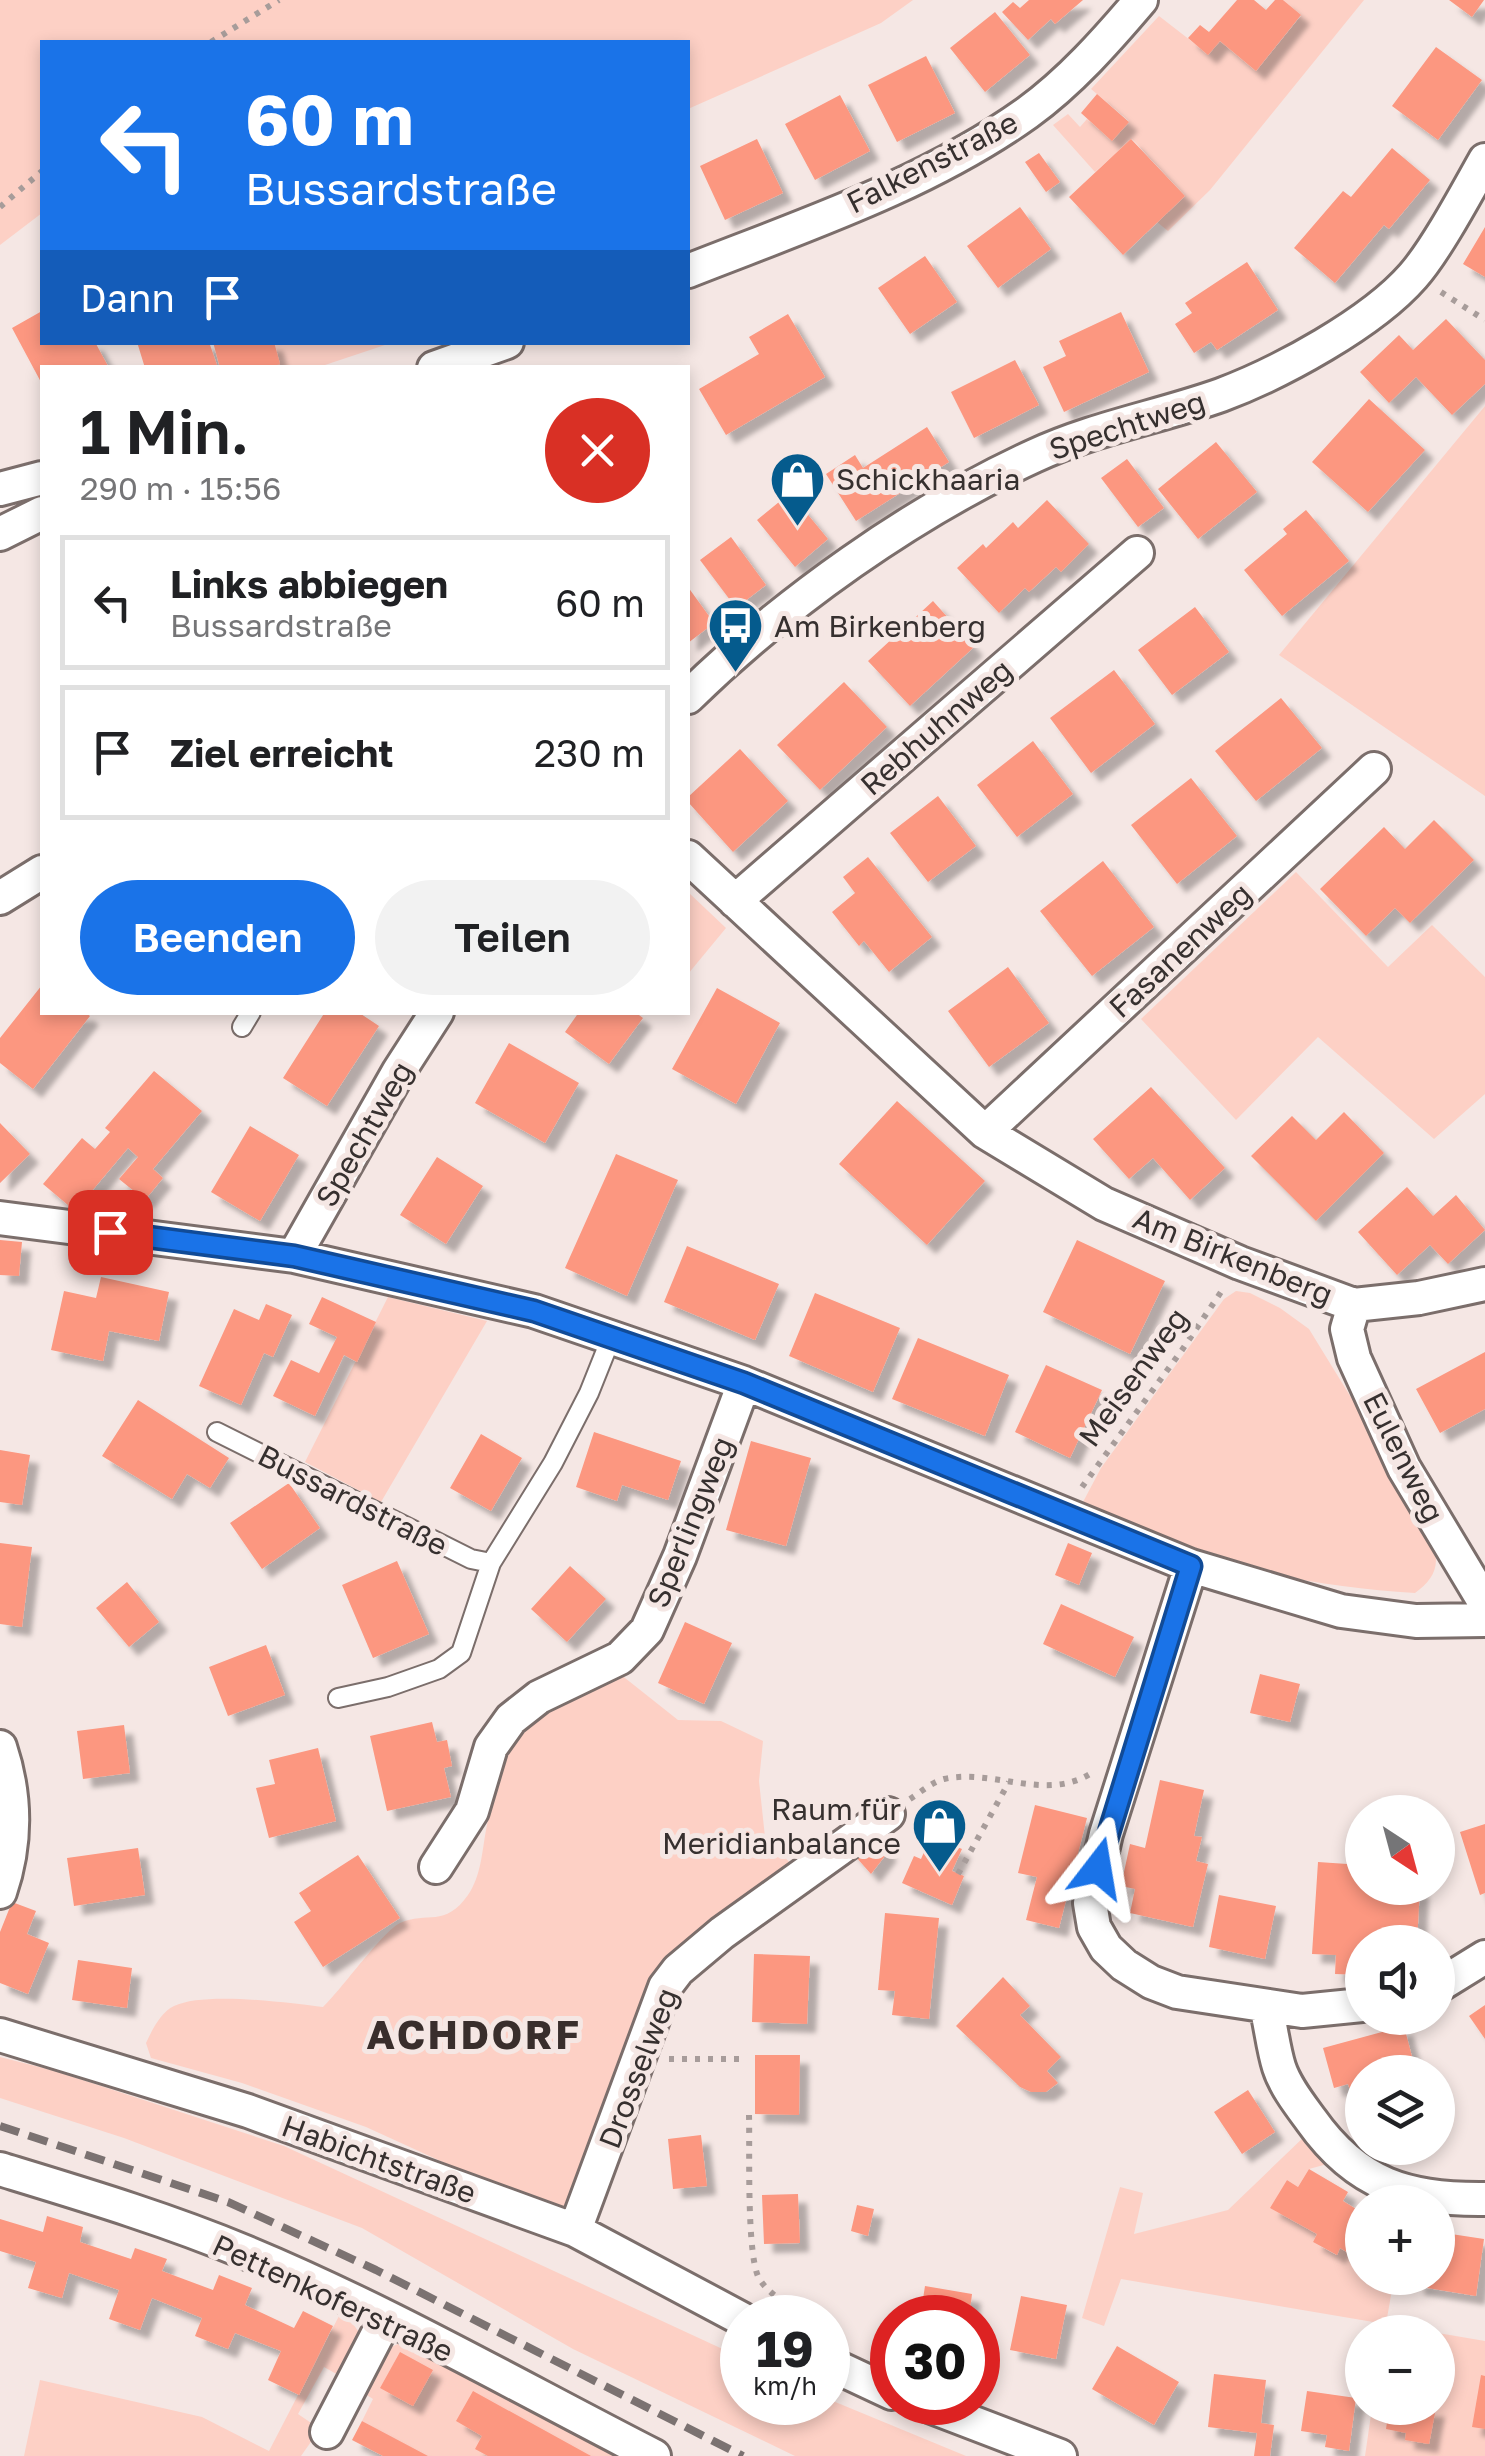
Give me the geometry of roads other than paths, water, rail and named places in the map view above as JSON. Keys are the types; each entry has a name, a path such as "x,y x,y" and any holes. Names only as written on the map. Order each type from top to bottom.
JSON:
{"street":[{"name":"Falkenstraße","path":"690,270 858,202 967,150 1028,112 1078,69 1141,0"},
{"name":"Spechtweg","path":"690,695 778,616 912,523 989,477 1088,435 1222,394 1276,371 1360,322 1415,274 1485,160"},
{"path":"443,365 499,345"},
{"path":"0,489 40,479"},
{"path":"0,534 40,514"},
{"name":"Rebhuhnweg","path":"734,902 1138,553"},
{"name":"Fasanenweg","path":"985,1132 1374,769"},
{"name":"Am Birkenberg","path":"690,859 985,1132 1104,1204 1240,1263 1354,1304 1420,1298 1485,1284"},
{"path":"0,898 40,873"},
{"name":"Spechtweg","path":"294,1256 435,1015"},
{"path":"0,1218 294,1256 534,1311 744,1383 1191,1566 1342,1612 1416,1621 1485,1620"},
{"name":"Eulenweg","path":"1354,1304 1347,1329 1354,1358 1404,1468 1485,1604"},
{"name":"Sperlingweg","path":"436,1867 472,1810 491,1747 511,1720 539,1697 620,1658 647,1630 680,1556 744,1383"},
{"path":"1191,1566 1106,1834 1090,1903 1094,1927 1106,1948 1124,1966 1178,1992 1302,2011 1345,2007"},
{"path":"0,1748 12,1812 12,1859 0,1892"},
{"name":"Drosselweg","path":"575,2230 664,1987 678,1970 785,1886 888,1814"},
{"path":"1455,1976 1485,1957"},
{"path":"1266,2006 1280,2070 1329,2146 1353,2168 1400,2190 1442,2200 1485,2199"},
{"name":"Habichtstraße","path":"0,2035 248,2111 575,2230 720,2307"},
{"name":"Pettenkoferstraße","path":"0,2170 85,2195 245,2252 386,2318 654,2456"},
{"path":"326,2432 386,2318"},
{"path":"979,2425 1060,2456"}],"lane":[{"path":"338,1698 388,1687 439,1669 460,1653 491,1563 553,1462 589,1394 612,1338"},
{"name":"Bussardstraße","path":"218,1432 472,1559 491,1563"}],"railway":[{"path":"0,2126 228,2202 376,2270 743,2456"}],"place":[{"name":"Schickhaaria","path":"797,528"},
{"name":"Am Birkenberg","path":"735,675"},
{"name":"Raum für Meridianbalance","path":"940,1875"}],"district":[{"name":"ACHDORF","path":"474,2034"}]}
